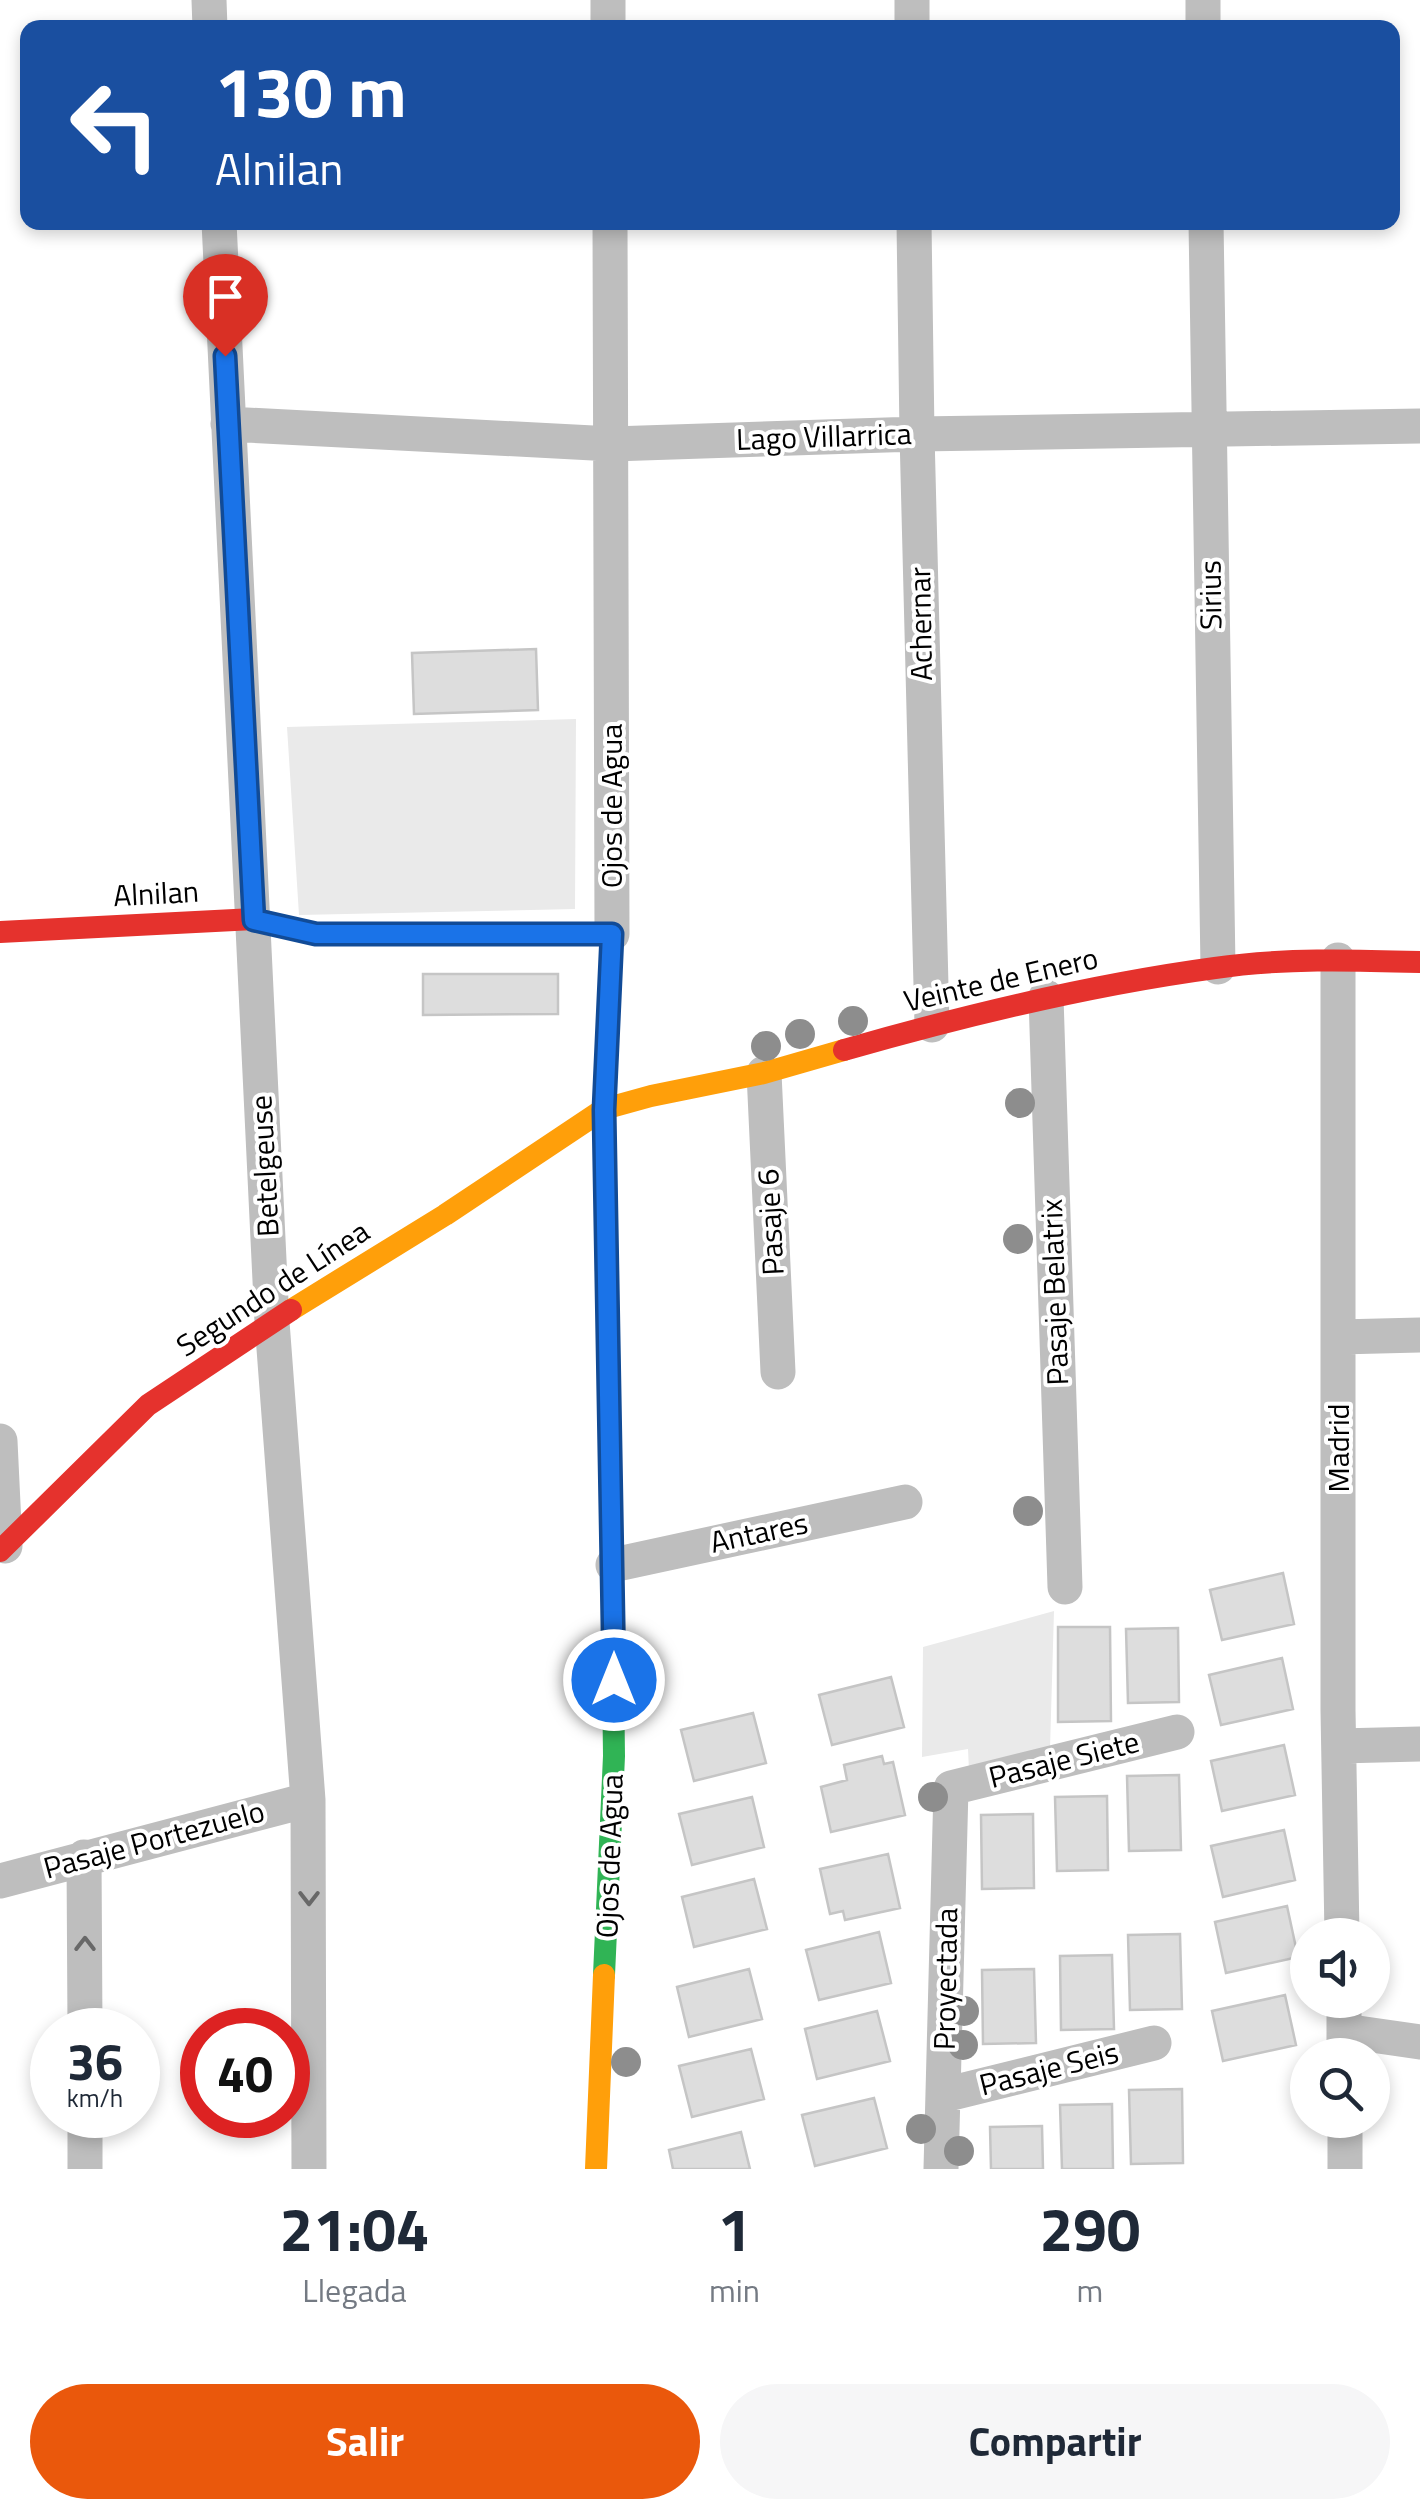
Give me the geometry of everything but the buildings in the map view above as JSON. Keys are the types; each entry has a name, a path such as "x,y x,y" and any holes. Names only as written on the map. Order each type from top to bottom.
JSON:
{"street":[{"name":"Betelgeuse","path":"219,230 272,1322 308,1800 309,2169"},
{"name":"Ojos de Agua","path":"596,2169 614,1756 604,1110 612,934 610,230"},
{"name":"Achernar","path":"914,230 932,1025"},
{"name":"Sirius","path":"1206,230 1218,967"},
{"name":"Lago Villarrica","path":"228,424 612,444 916,434 1420,426"},
{"name":"Alnilan","path":"0,932 254,920 316,934 612,934"},
{"name":"Veinte de Enero","path":"604,1110 651,1096 764,1073 1046,997 1218,967 1338,960 1420,962"},
{"name":"Madrid","path":"1338,960 1342,1918"},
{"name":"Pasaje Belatrix","path":"1046,997 1065,1586"},
{"name":"Pasaje 6","path":"764,1073 778,1372"},
{"name":"Segundo de Línea","path":"2,1548 148,1405 604,1110"},
{"path":"1340,1337 1420,1336"},
{"path":"0,1441 2,1548"},
{"name":"Antares","path":"613,1564 905,1502"},
{"name":"Pasaje Siete","path":"951,1788 1177,1732"},
{"path":"1339,1746 1420,1744"},
{"name":"Proyectada","path":"941,2169 951,1788"},
{"name":"Pasaje Portezuelo","path":"0,1880 308,1800"},
{"path":"84,1857 85,2008"},
{"path":"1344,2029 1420,2042"},
{"name":"Pasaje Seis","path":"944,2095 1154,2043"},
{"path":"85,2138 85,2169"},
{"path":"1338,2167 1342,2138"}],"shaded area":[{"path":"576,719 575,909 299,915 287,727"},
{"path":"1054,1611 1050,1749 969,1771 968,1749 922,1757 923,1647"}],"traffic: fast":[{"path":"604,1975 614,1756 609,1350"}],"traffic: slow":[{"path":"494,934 612,934 604,1109 609,1350"},
{"path":"291,1310 445,1215 604,1109 764,1073 844,1050"},
{"path":"596,2169 604,1975"}],"traffic: jam":[{"path":"0,932 254,919 316,934 494,934"},
{"path":"844,1050 1028,1002 1168,975 1291,961 1420,962"},
{"path":"0,1551 148,1405 291,1310"}],"route":[{"path":"225,356 254,920 316,934 612,934 604,1110 614,1680"}]}
